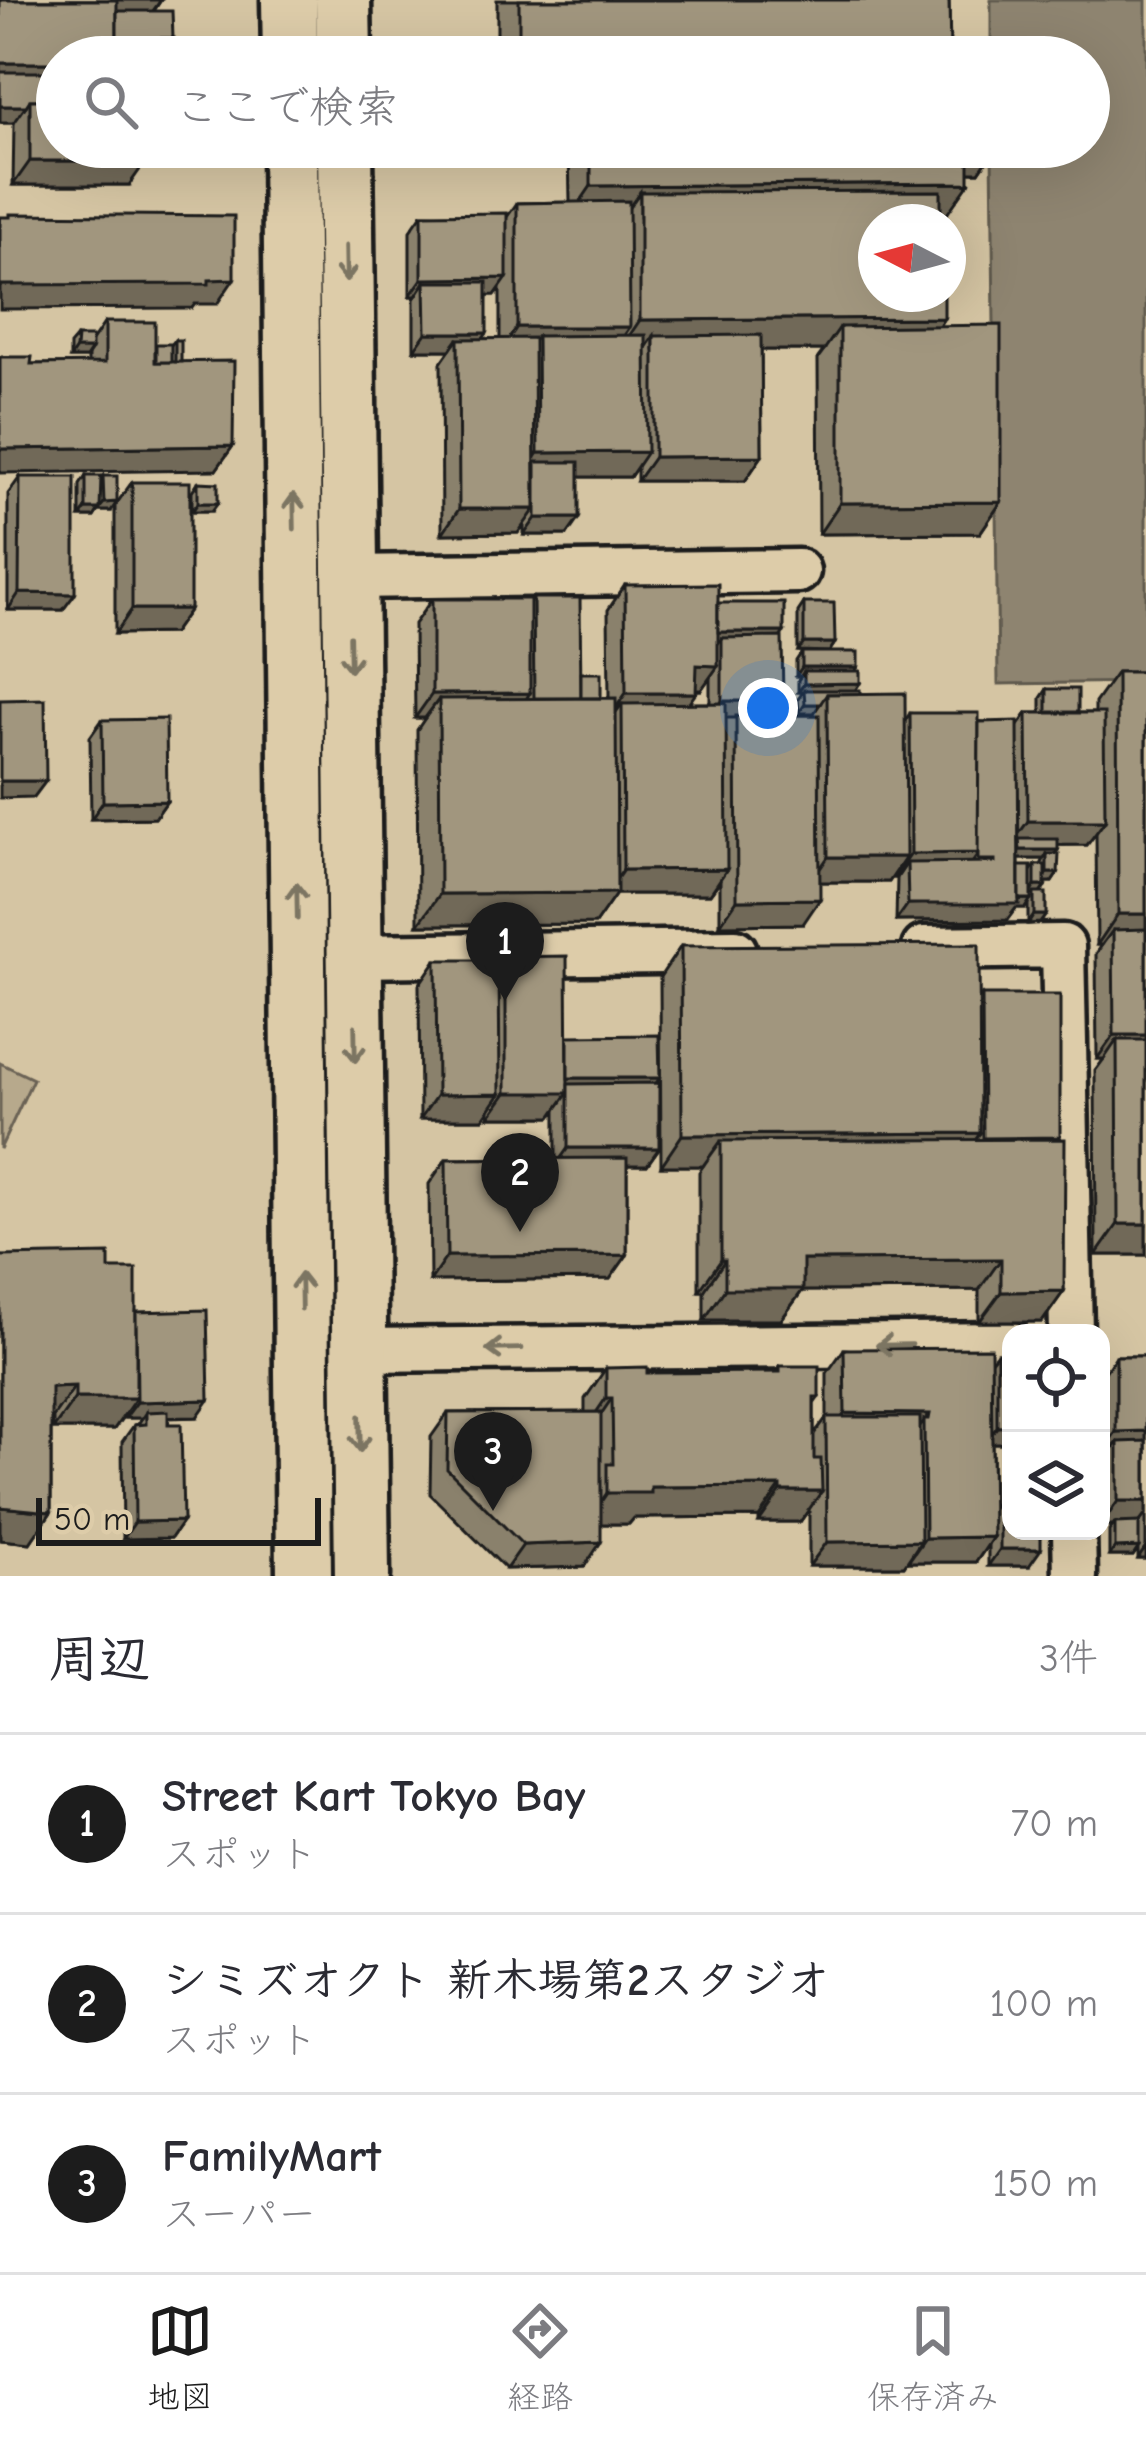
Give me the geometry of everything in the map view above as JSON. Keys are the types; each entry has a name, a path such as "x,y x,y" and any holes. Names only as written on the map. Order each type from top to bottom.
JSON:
{"street":[{"path":"290,28 343,29"},
{"path":"290,168 304,1576"},
{"path":"344,168 362,1576"},
{"path":"349,577 798,571"},
{"path":"874,949 1064,946 1070,1324"},
{"path":"354,956 780,950"},
{"path":"359,1350 1002,1344"},
{"path":"1074,1540 1075,1576"}],"shaded area":[{"path":"991,0 1146,0 1146,682 998,684 992,168 1110,168 1110,36 991,36"},
{"path":"0,1063 33,1079 0,1149"}],"building":[{"path":"0,0 117,0 117,36 36,36 36,63 0,63"},
{"path":"519,0 949,0 950,36 519,36"},
{"path":"117,11 172,11 173,36 117,36"},
{"path":"0,72 36,72 36,100 26,106 0,106"},
{"path":"30,100 36,100 36,161 30,161"},
{"path":"591,168 969,168 969,183 591,186"},
{"path":"941,191 941,204 858,204 858,312 944,312 944,318 640,320 640,192"},
{"path":"629,201 630,327 517,327 517,203"},
{"path":"507,213 507,278 422,279 422,214"},
{"path":"234,216 234,279 209,280 209,284 0,285 0,217"},
{"path":"425,282 487,282 487,333 426,333"},
{"path":"105,322 155,322 155,362 234,361 233,446 0,449 0,357 32,357 31,364 105,363"},
{"path":"1001,325 1001,502 840,503 840,327"},
{"path":"646,335 647,452 538,453 537,336"},
{"path":"761,335 762,456 654,457 654,336"},
{"path":"77,337 92,337 92,349 76,349"},
{"path":"534,338 535,509 459,509 458,339"},
{"path":"175,340 181,340 181,362 175,362"},
{"path":"156,344 171,344 171,362 156,362"},
{"path":"536,462 579,462 579,518 536,518"},
{"path":"86,476 101,476 100,509 86,509"},
{"path":"103,476 117,476 117,502 104,503"},
{"path":"20,477 75,477 75,594 19,593"},
{"path":"132,482 190,482 190,609 132,609"},
{"path":"198,482 218,483 218,503 198,503"},
{"path":"718,584 718,666 697,665 696,693 626,693 625,585"},
{"path":"533,598 580,598 581,698 534,698"},
{"path":"432,599 530,599 530,693 432,694"},
{"path":"718,603 784,603 784,632 718,632"},
{"path":"804,603 834,603 835,643 804,643"},
{"path":"782,637 783,701 722,701 722,638"},
{"path":"802,652 858,652 858,667 802,667"},
{"path":"804,671 860,671 860,683 804,684"},
{"path":"1117,672 1146,672 1146,914 1118,914"},
{"path":"581,673 601,673 601,698 581,698"},
{"path":"1047,689 1078,689 1078,712 1047,712"},
{"path":"804,690 860,690 860,694 827,694 820,704 805,704"},
{"path":"905,693 906,857 828,857 827,694"},
{"path":"616,698 617,893 440,894 439,699"},
{"path":"45,699 46,781 0,781 0,700"},
{"path":"726,703 727,869 623,870 622,704"},
{"path":"910,713 979,713 979,853 911,854"},
{"path":"1027,713 1104,713 1105,821 1028,821"},
{"path":"819,715 820,899 737,900 736,716"},
{"path":"166,719 167,801 103,802 102,720"},
{"path":"1018,721 1019,904 908,904 907,863 995,862 978,860 979,722"},
{"path":"1019,839 1058,839 1058,850 1020,850"},
{"path":"1047,854 1059,854 1058,873 1047,873"},
{"path":"1035,865 1045,865 1045,886 1035,886"},
{"path":"1019,866 1031,866 1031,899 1019,899"},
{"path":"1034,893 1046,893 1046,915 1034,915"},
{"path":"1146,929 1146,1035 1114,1035 1113,930"},
{"path":"979,944 980,1133 682,1135 681,946"},
{"path":"567,956 568,1093 506,1093 506,957"},
{"path":"436,960 499,960 500,1094 437,1095"},
{"path":"982,995 1060,995 1060,1137 983,1138"},
{"path":"659,1035 660,1078 568,1078 568,1036"},
{"path":"1117,1040 1146,1040 1146,1224 1118,1224"},
{"path":"659,1083 659,1148 568,1148 568,1084"},
{"path":"1065,1139 1064,1291 1001,1292 1001,1259 803,1260 803,1289 725,1289 721,1141"},
{"path":"627,1158 627,1255 447,1256 446,1159"},
{"path":"109,1254 109,1269 136,1269 136,1398 75,1398 75,1386 51,1387 51,1512 0,1507 0,1256"},
{"path":"207,1310 209,1400 137,1402 136,1312"},
{"path":"991,1348 993,1537 925,1538 924,1419 930,1414 845,1413 844,1349"},
{"path":"997,1353 1002,1353 1002,1427 997,1427"},
{"path":"1116,1356 1146,1356 1146,1431 1116,1432"},
{"path":"780,1366 819,1366 814,1459 821,1459 822,1491 781,1491 781,1486 651,1487 651,1493 607,1493 607,1464 613,1464 612,1398 606,1398 606,1368 647,1367 647,1373 780,1372"},
{"path":"168,1411 168,1424 181,1424 183,1521 135,1522 134,1425 146,1424 146,1412"},
{"path":"601,1412 601,1542 523,1545 447,1469 448,1413"},
{"path":"826,1417 920,1417 921,1541 827,1542"},
{"path":"1146,1441 1146,1501 1118,1501 1118,1442"},
{"path":"1002,1498 1002,1540 1041,1540 1041,1549 1000,1549"},
{"path":"1139,1522 1139,1547 1115,1548 1115,1523"}],"place":[{"name":"Street Kart Tokyo Bay","path":"505,1001"},
{"name":"シミズオクト 新木場第2スタジオ","path":"520,1232"},
{"name":"FamilyMart","path":"493,1511"}]}
